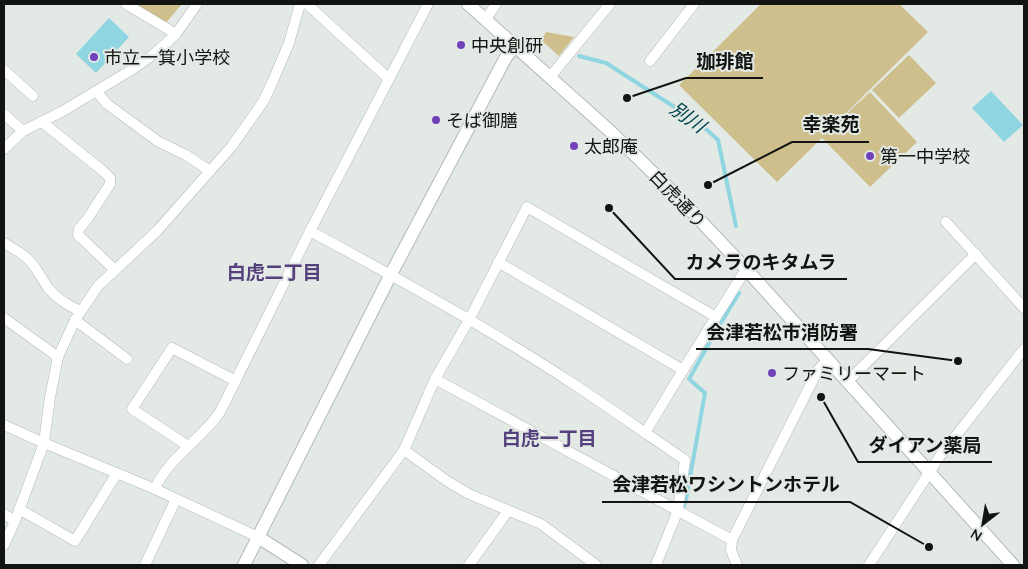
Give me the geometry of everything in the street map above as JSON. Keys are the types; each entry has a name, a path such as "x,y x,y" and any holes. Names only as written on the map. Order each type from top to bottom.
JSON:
{"street":[{"path":"126,4 176,34"},
{"path":"4,149 23,131 134,69 154,54 176,34 197,4"},
{"path":"4,545 44,443 58,357 78,316 98,286 157,231 232,146 263,102 283,59 300,4"},
{"path":"307,4 389,79"},
{"path":"155,489 160,478 215,419 428,4"},
{"name":"白虎通り","path":"468,4 611,132 677,196 746,269 1013,565"},
{"path":"486,20 496,4"},
{"path":"550,77 610,4"},
{"path":"650,62 694,4"},
{"path":"244,565 391,274 506,57 515,46"},
{"path":"4,71 33,96"},
{"path":"96,91 107,104 160,142 186,155 210,172"},
{"path":"4,114 23,131"},
{"path":"42,122 110,178 110,184 79,229 78,235 115,270"},
{"path":"320,565 404,450 435,379 469,320 527,207 716,317"},
{"path":"946,222 1024,308"},
{"path":"310,231 391,274 469,320 572,383 685,460 678,510 656,565"},
{"path":"4,243 31,262 57,297 128,359"},
{"path":"847,382 976,254"},
{"path":"498,262 683,370"},
{"path":"645,433 746,269"},
{"path":"4,318 58,357"},
{"path":"188,446 132,409 172,348 236,381"},
{"path":"873,564 940,456 1024,349"},
{"path":"737,565 731,550 732,540 818,370 827,360"},
{"path":"435,379 732,540"},
{"path":"4,424 44,443 155,489 258,538 298,564"},
{"path":"404,450 447,481 469,494 541,524 596,565"},
{"path":"19,509 75,541 116,473"},
{"path":"145,565 176,499"},
{"path":"469,565 508,511"},
{"path":"4,514 15,521"}],"shaded area":[{"path":"130,4 182,4 164,25"},
{"path":"761,4 899,4 928,32 829,130 870,92 917,142 870,187 822,138 777,182 679,85"},
{"path":"546,32 574,37 559,56 541,40"},
{"path":"909,55 936,83 899,118 872,90"}],"water":[{"path":"109,18 129,37 96,73 76,54"},
{"path":"991,91 1023,125 1004,142 972,108"}],"waterway":[{"name":"別川","path":"579,56 606,63 698,122 718,140 736,226"},
{"path":"682,510 686,500 705,393 689,379 739,293"}],"place":[{"name":"中央創研","path":"461,45"},
{"name":"市立一箕小学校","path":"94,57"},
{"name":"珈琲館","path":"627,98"},
{"name":"そば御膳","path":"436,120"},
{"name":"太郎庵","path":"574,146"},
{"name":"第一中学校","path":"870,156"},
{"name":"幸楽苑","path":"708,185"},
{"name":"カメラのキタムラ","path":"609,208"},
{"name":"会津若松市消防署","path":"958,361"},
{"name":"ファミリーマート","path":"772,373"},
{"name":"ダイアン薬局","path":"821,397"},
{"name":"会津若松ワシントンホテル","path":"929,547"}],"district":[{"name":"白虎二丁目","path":"274,272"},
{"name":"白虎一丁目","path":"549,438"}]}
